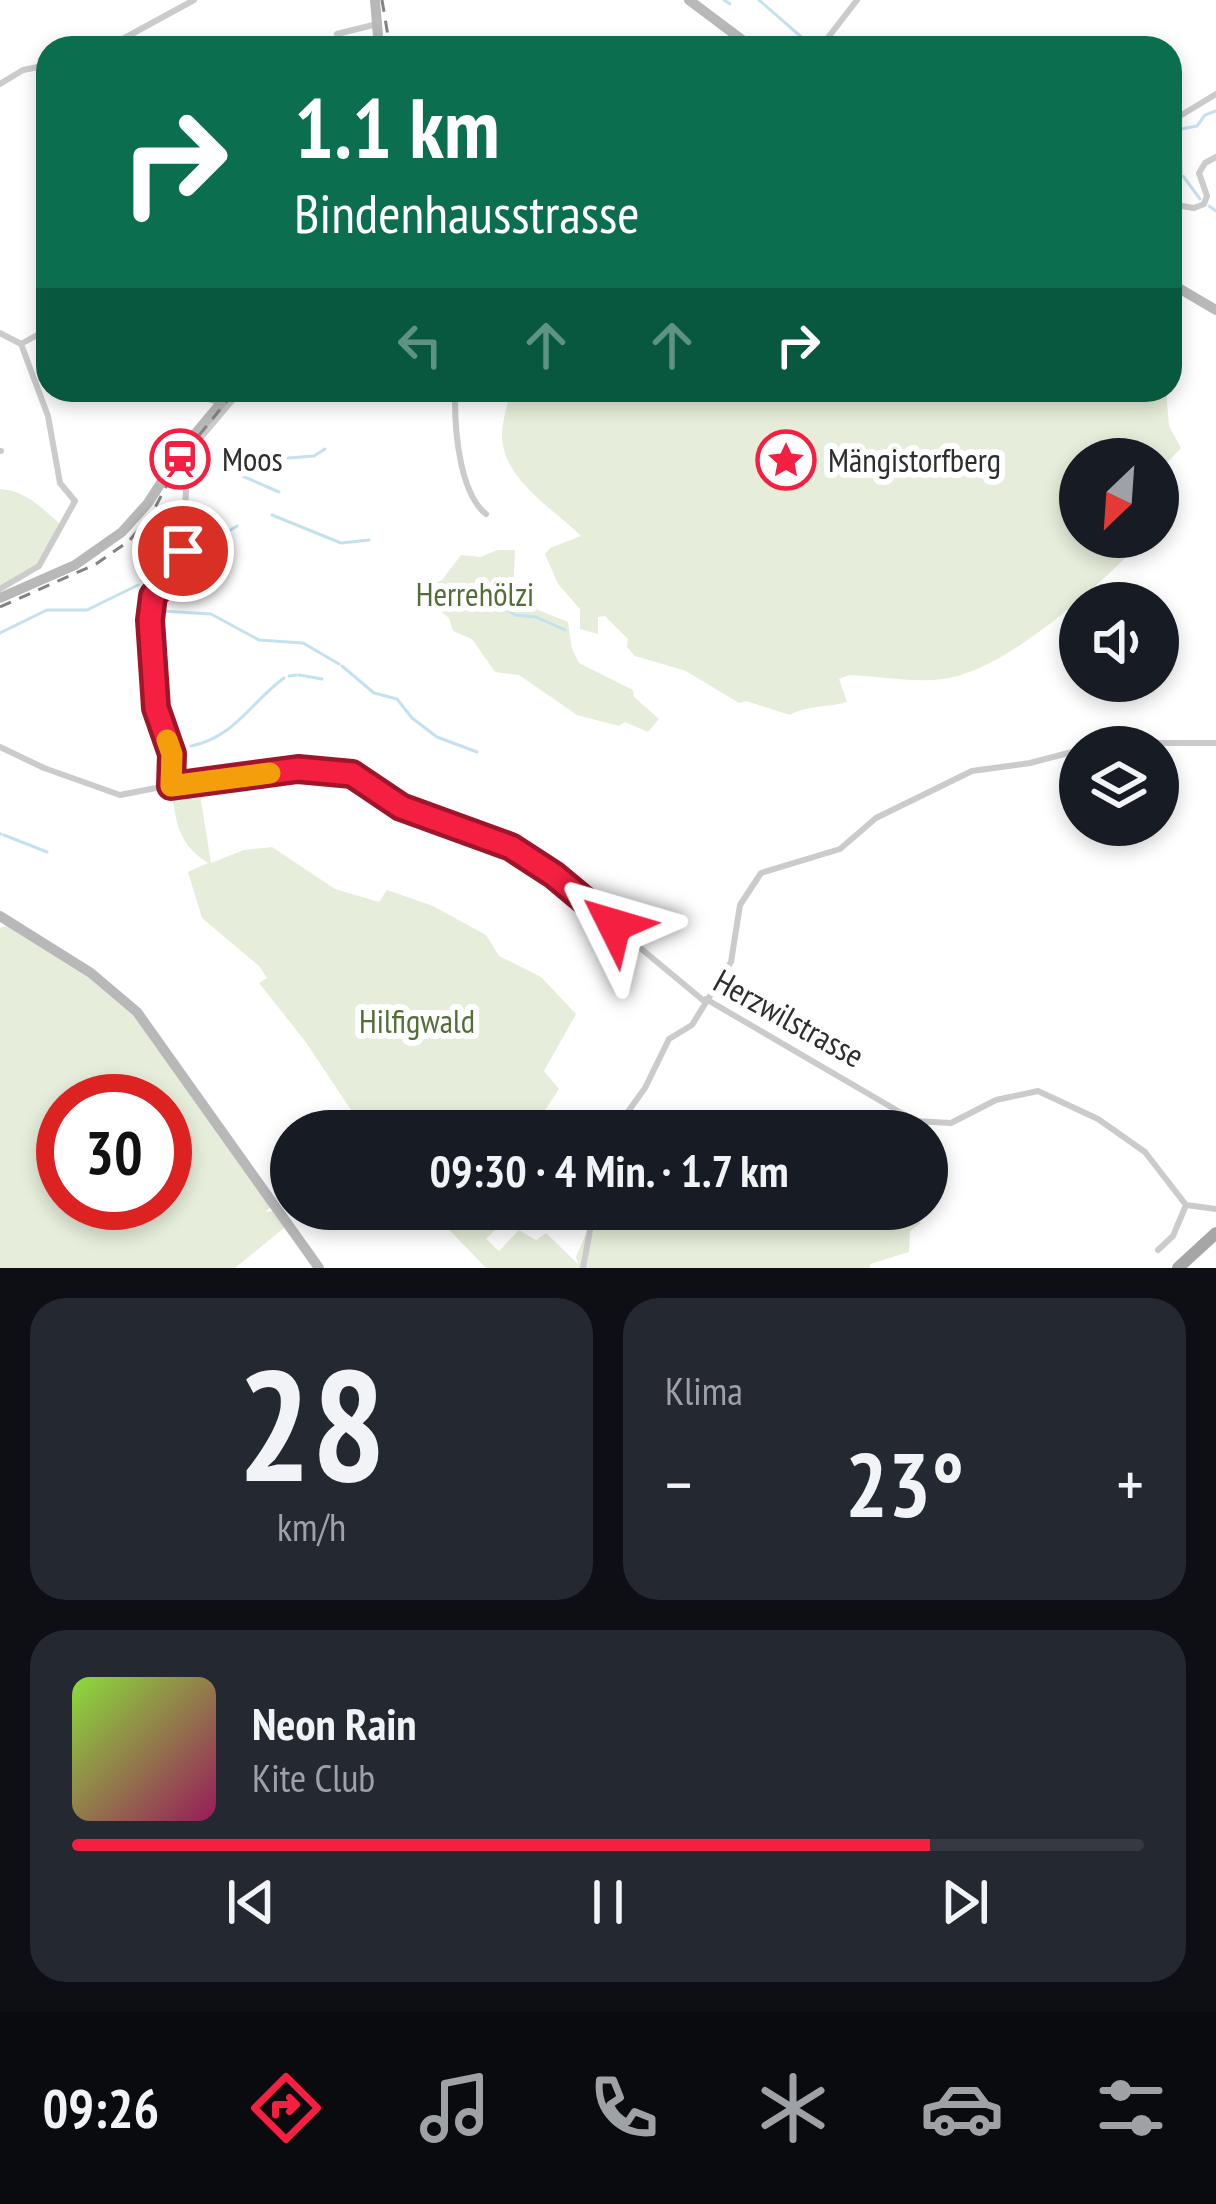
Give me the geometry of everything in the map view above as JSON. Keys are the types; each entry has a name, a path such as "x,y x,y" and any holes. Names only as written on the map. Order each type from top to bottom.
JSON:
{"main road":[{"path":"1178,1268 1216,1233"}],"street":[{"path":"128,36 194,0"},
{"path":"375,0 378,36"},
{"path":"689,0 738,36"},
{"path":"829,36 857,0"},
{"path":"338,34 377,24"},
{"path":"0,84 36,67"},
{"path":"1182,115 1216,94"},
{"path":"1182,206 1204,205 1207,197 1200,170 1216,158"},
{"path":"1182,290 1216,310"},
{"path":"0,332 21,344 36,386"},
{"path":"21,344 36,336"},
{"path":"0,589 38,566 75,501 60,484 42,402"},
{"path":"171,786 172,749 158,715 149,634 153,596 182,557 187,475 182,466 231,402"},
{"path":"454,402 462,469 473,503 486,514"},
{"path":"0,598 82,561 122,532 220,403"},
{"path":"1179,743 1216,743"},
{"name":"Herzwilstrasse","path":"0,748 114,794 298,769 352,774 401,807 492,837 544,868 705,1000 915,1120 951,1123 997,1100 1038,1091 1101,1121 1144,1152 1186,1205"},
{"path":"629,1110 669,1040 692,1025 733,956 740,905 765,870 840,849 876,818 972,771 1059,755"},
{"path":"0,916 91,973 136,1012 320,1268"},
{"path":"1159,1250 1172,1236 1186,1205 1216,1209"},
{"path":"583,1268 590,1230"}],"green space":[{"path":"508,402 1167,402 1176,438 1059,438 1059,558 1124,558 1099,582 1059,582 1059,616 1024,643 996,660 943,679 849,675 839,679 847,702 790,715 739,703 686,671 635,656 627,647 628,639 605,616 598,617 598,634 580,629 580,609 558,584 545,554 581,536 520,479 504,451"},
{"path":"0,489 25,496 60,524 36,566 0,587"},
{"name":"Herrehölzi","path":"515,550 513,596 568,622 579,663 633,690 634,697 659,719 648,732 625,722 619,726 577,715 519,675 495,672 472,639 453,631 449,618 431,604 431,585 442,580 461,555 480,557"},
{"name":"Hilfigwald","path":"198,782 211,863 244,850 272,847 335,889 379,902 387,890 433,906 486,935 499,956 541,977 576,1014 544,1071 559,1089 545,1110 351,1110 259,983 267,978 259,966 202,918 188,872 208,863 180,832 172,789"},
{"path":"6,926 77,965 133,1012 177,1074 36,1074 36,1230 192,1230 192,1094 270,1203 265,1212 270,1211 270,1230 281,1230 235,1268 0,1268 0,928"},
{"path":"449,1230 495,1230 486,1239 499,1251 519,1230 536,1240 546,1233 578,1264 576,1257 588,1230 911,1230 909,1252 870,1264 870,1268 486,1268"}],"waterway":[{"path":"724,0 730,4"},
{"path":"759,0 800,36"},
{"path":"1182,129 1197,126 1205,115 1216,111"},
{"path":"1183,176 1200,199"},
{"path":"1209,206 1216,211"},
{"path":"288,458 314,456 325,449"},
{"path":"240,475 279,492"},
{"path":"272,515 341,543 369,540"},
{"path":"186,547 211,542 237,526"},
{"path":"142,580 179,549"},
{"path":"0,633 47,610 87,610 138,585"},
{"path":"431,587 450,585 484,592 515,615 536,617 565,630"},
{"path":"161,611 211,614 259,640 303,643 339,664"},
{"path":"342,666 374,693 397,699 437,737 477,752"},
{"path":"289,676 296,675"},
{"path":"299,675 322,679"},
{"path":"191,746 231,727 284,678"},
{"path":"4,835 47,852"}],"railway":[{"path":"382,0 388,36"},
{"path":"0,607 96,564 129,541 151,515 183,455 226,402"}],"slow traffic":[{"path":"167,740 172,754 171,786 270,773"}],"place":[{"name":"Moos","path":"180,459"},
{"name":"Mängistorfberg","path":"786,460"}],"route":[{"path":"183,551 182,560 153,596 150,620 156,708 171,746 171,786 298,769 352,774 401,807 511,847 554,875 614,925"}]}
